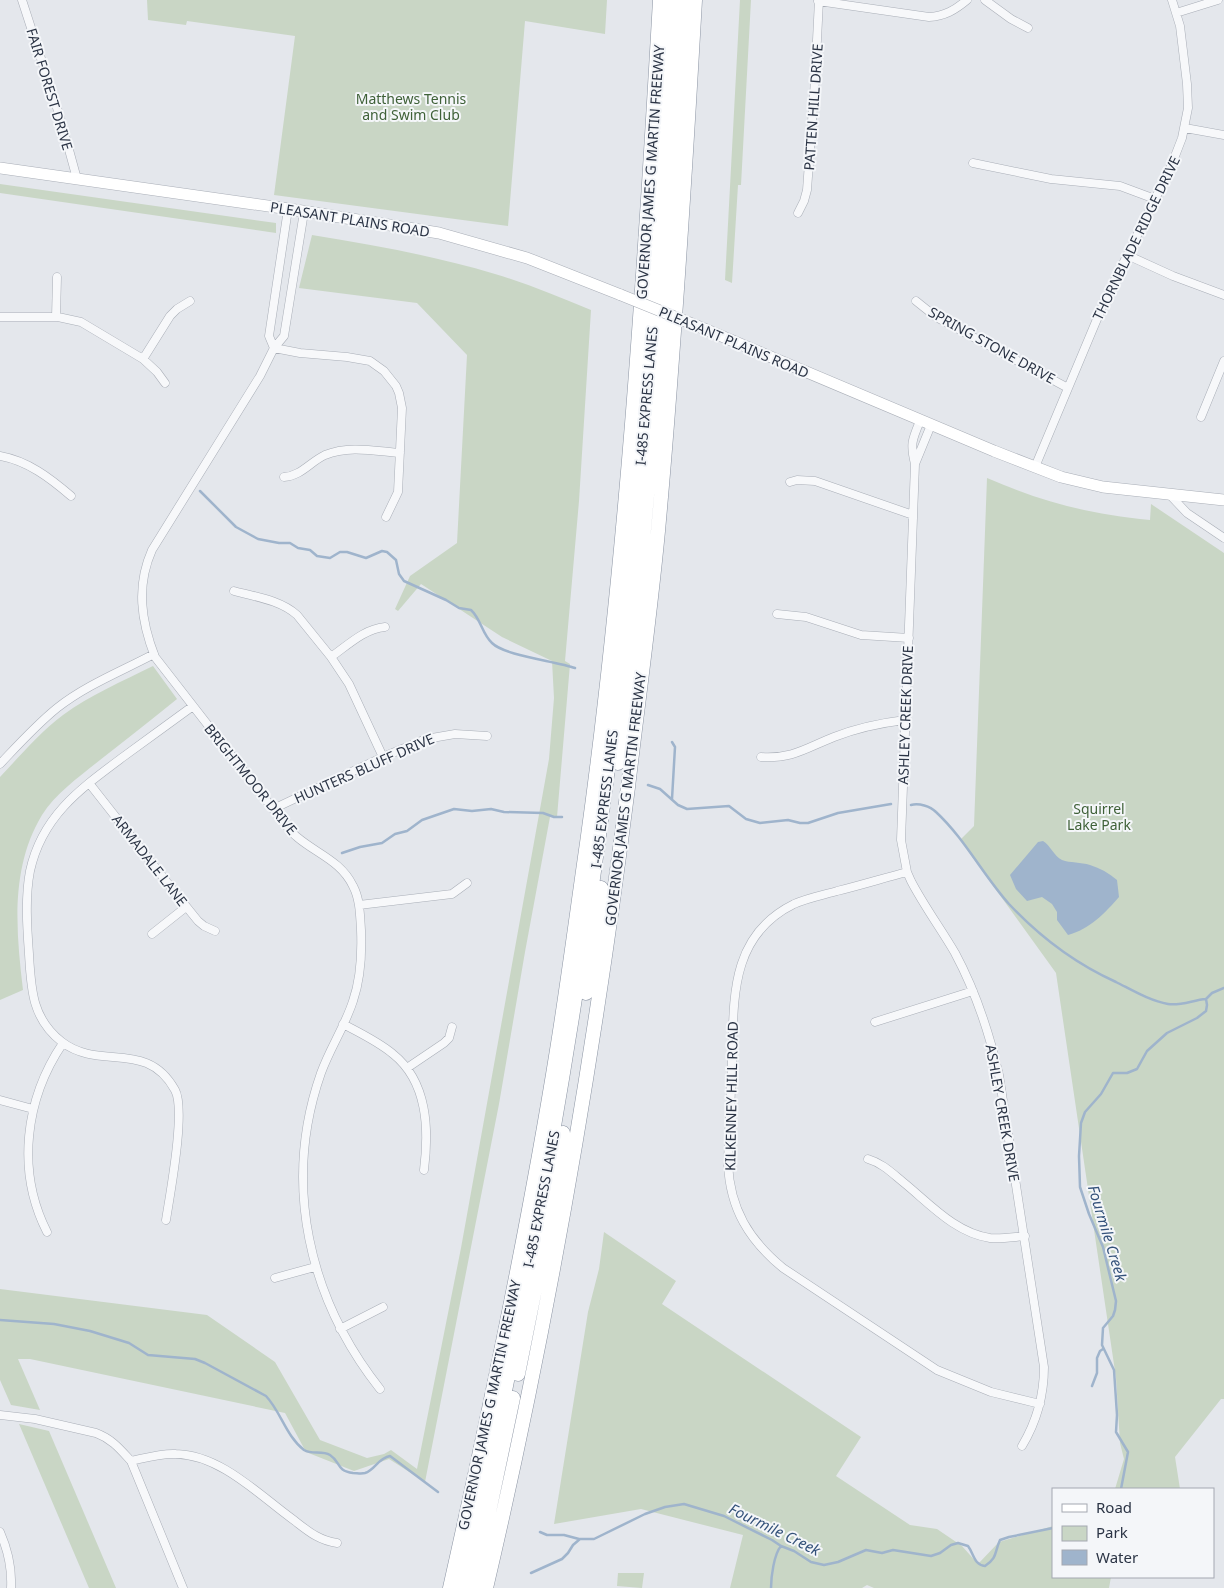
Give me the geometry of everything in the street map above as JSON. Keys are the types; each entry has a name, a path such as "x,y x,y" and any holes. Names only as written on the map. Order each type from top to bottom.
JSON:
{"highway":[{"name":"GOVERNOR JAMES G MARTIN FREEWAY","path":"450,1588 493,1395 521,1250 557,1051 588,840 621,557 638,353 660,0"},
{"name":"I-485 EXPRESS LANES","path":"460,1588 504,1395 563,1080 594,872 624,631 636,506 657,244 671,0"},
{"name":"I-485 EXPRESS LANES","path":"473,1588 547,1229 595,937 629,681 660,350 682,0"},
{"path":"690,0 693,34"},
{"name":"GOVERNOR JAMES G MARTIN FREEWAY","path":"486,1588 520,1438 576,1140 620,846 658,532 671,375 695,0"},
{"path":"638,353 657,244"},
{"path":"495,1588 504,1539 503,1516"}],"street":[{"name":"FAIR FOREST DRIVE","path":"22,0 60,117 77,178"},
{"path":"818,0 930,17 944,15 954,10 966,0"},
{"name":"PATTEN HILL DRIVE","path":"798,213 807,190 815,80 818,0"},
{"path":"985,0 1011,19 1028,28"},
{"name":"THORNBLADE RIDGE DRIVE","path":"1035,467 1105,300 1155,199 1177,151 1185,128 1188,108 1187,84 1182,42 1172,0"},
{"path":"1176,13 1218,0"},
{"path":"1185,128 1224,135"},
{"path":"973,164 1051,179 1120,186 1155,199"},
{"name":"PLEASANT PLAINS ROAD","path":"0,168 288,209 439,233 480,244 527,258 621,295 931,425 1061,477 1095,485 1224,500"},
{"path":"288,209 269,336 274,348 320,356 359,358 370,362 384,371 396,386 401,400 398,492 386,517"},
{"name":"BRIGHTMOOR DRIVE","path":"304,212 284,336 274,348 260,376 160,534 149,556 144,578 142,604 144,626 154,654 297,838 328,856 345,872 353,886 359,904 362,942 361,968 353,1001 318,1082 304,1149 303,1199 316,1267 327,1300 340,1329 380,1389"},
{"path":"1127,255 1173,276 1224,295"},
{"path":"56,318 57,277"},
{"path":"143,359 170,316 190,301"},
{"name":"SPRING STONE DRIVE","path":"916,301 936,317 1068,388"},
{"path":"0,317 56,318 81,322 143,359 157,372 165,383"},
{"path":"1202,417 1224,361"},
{"name":"ASHLEY CREEK DRIVE","path":"920,420 911,449 915,464 900,833 907,872 954,952 973,991 988,1032 999,1075 1044,1367 1044,1385 1040,1404 1030,1432 1022,1446"},
{"name":"ASHLEY CREEK DRIVE","path":"915,464 931,425"},
{"path":"284,476 294,475 324,456 338,451 354,449 400,453"},
{"path":"0,456 30,466 57,483 71,496"},
{"path":"790,482 797,480 815,482 913,515"},
{"path":"1169,494 1187,513 1224,538"},
{"path":"234,591 266,600 291,610 297,615 331,658 356,698 383,757"},
{"path":"777,614 806,617 860,635 908,638"},
{"path":"331,658 364,633 385,627"},
{"path":"0,764 31,731 84,689 154,654"},
{"path":"166,1220 180,1110 175,1091 167,1077 146,1062 77,1051 63,1043 47,1028 37,1013 34,1004 28,940 28,885 34,857 44,831 69,800 193,706"},
{"path":"761,757 777,758 789,756 853,730 870,725 905,720"},
{"name":"HUNTERS BLUFF DRIVE","path":"273,809 419,742 438,736 455,734 487,736"},
{"name":"ARMADALE LANE","path":"89,783 186,907 198,921 215,930"},
{"name":"KILKENNEY HILL ROAD","path":"907,872 794,904 762,928 746,951 738,972 734,994 728,1164 731,1190 740,1215 752,1238 770,1257 784,1268 937,1370 990,1392 1040,1404"},
{"path":"359,904 452,894 467,883"},
{"path":"152,934 186,907"},
{"path":"875,1022 973,991"},
{"path":"343,1024 386,1048 407,1068 418,1091 426,1117 427,1148 424,1170"},
{"path":"407,1068 449,1038 452,1027"},
{"path":"47,1232 37,1209 28,1168 29,1136 38,1092 47,1069 63,1043"},
{"path":"0,1100 33,1109"},
{"path":"868,1159 888,1170 964,1230 991,1238 1025,1236"},
{"path":"275,1278 316,1267"},
{"path":"340,1329 382,1307"},
{"path":"0,1415 35,1419 96,1433 105,1436 118,1445 131,1461 183,1588"},
{"path":"131,1461 175,1454 211,1461 228,1471 317,1538 337,1543"},
{"path":"0,1532 7,1550 11,1588"}],"green space":[{"name":"Matthews Tennis and Swim Club","path":"147,0 607,0 605,34 525,21 508,226 274,195 295,36 187,21 186,25 148,20"},
{"path":"740,0 751,0 741,185 738,185 732,283 725,280"},
{"path":"0,184 276,223 276,233 0,193"},
{"path":"312,235 404,252 495,274 591,310 579,501 565,661 570,664 557,817 550,817 499,1104 425,1482 389,1459 354,1471 306,1452 285,1413 30,1359 18,1359 40,1410 11,1405 0,1380 0,1289 207,1315 275,1362 320,1440 367,1458 384,1454 391,1450 417,1469 461,1248 549,759 554,698 552,661 502,637 421,584 398,611 395,609 410,576 457,543 467,355 417,303 299,288"},
{"name":"Squirrel Lake Park","path":"987,478 1027,494 1066,506 1106,514 1150,520 1151,504 1224,553 1224,1399 1221,1399 1175,1457 1180,1488 1115,1488 1124,1459 1120,1443 1116,1378 1056,973 960,840 974,826"},
{"path":"153,666 177,699 61,792 42,815 32,835 20,878 18,900 17,923 23,990 0,1000 0,777 38,737 63,715 95,695"},
{"path":"604,1232 676,1281 662,1304 861,1437 836,1476 910,1525 937,1529 962,1546 978,1564 999,1542 1052,1526 1052,1578 1111,1578 1109,1588 874,1588 867,1585 862,1588 730,1588 743,1535 641,1509 554,1524 588,1312 599,1269"},
{"path":"19,1424 49,1431 116,1588 89,1588"},
{"path":"618,1573 644,1573 642,1588 617,1586"}],"water":[{"path":"1043,841 1062,860 1094,866 1117,880 1119,897 1114,903 1090,925 1068,935 1057,920 1057,912 1052,904 1042,897 1027,901 1016,889 1010,875 1038,842"}],"waterway":[{"path":"200,491 236,527 258,539 290,543 298,548 310,550 317,556 330,558 340,552 347,552 366,558 382,551 387,552 396,560 399,574 404,581 459,608 471,610 486,635 499,648 519,655 575,668"},
{"path":"672,742 675,747 672,799"},
{"path":"648,785 660,789 678,805 687,809 729,806 746,819 760,823 788,820 808,823 838,813 891,804"},
{"path":"911,805 917,804 931,808 936,812 965,845 1009,904 1045,938 1072,958 1101,975 1161,1003 1178,1004 1206,999"},
{"path":"342,853 382,843 395,834 407,831 422,820 454,809 472,811 491,809 504,812 543,813 554,817 562,817"},
{"name":"Fourmile Creek","path":"1206,999 1212,993 1224,988"},
{"name":"Fourmile Creek","path":"1121,1488 1128,1452 1116,1432 1117,1415 1114,1370 1102,1345 1103,1328 1113,1316 1116,1301 1103,1247 1080,1187 1081,1123 1085,1112 1101,1094 1113,1073 1127,1073 1137,1069 1147,1051 1167,1033 1197,1018 1206,1011 1206,999"},
{"path":"0,1320 54,1324 90,1331 129,1343 148,1355 195,1359 266,1396 276,1409 288,1431 304,1450 330,1455 341,1468 353,1473 364,1473 382,1459 390,1456 438,1492"},
{"path":"1092,1386 1097,1373 1097,1358 1103,1349"},
{"name":"Fourmile Creek","path":"531,1573 562,1559 580,1539 594,1539 645,1514 665,1507 684,1504 724,1516 794,1551 811,1562 824,1565 838,1562 866,1550 882,1553 893,1550 931,1556 958,1543 968,1546 976,1561 985,1566 994,1557 1000,1540 1052,1528"},
{"path":"540,1532 547,1535 564,1535 579,1539"},
{"path":"771,1588 772,1572 781,1546"}]}
